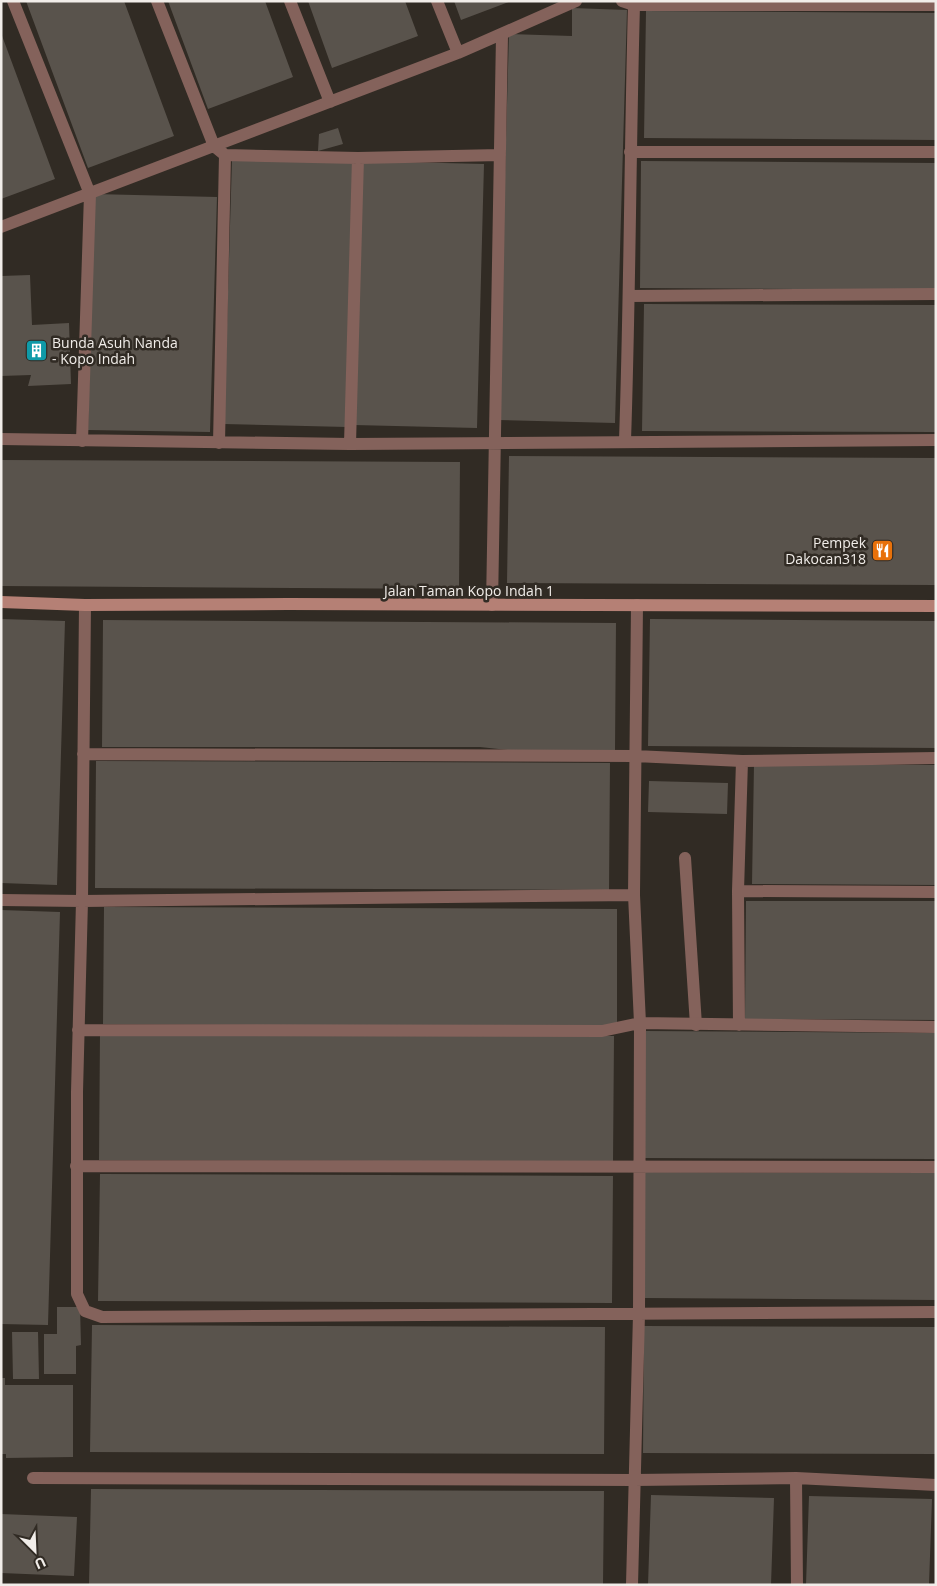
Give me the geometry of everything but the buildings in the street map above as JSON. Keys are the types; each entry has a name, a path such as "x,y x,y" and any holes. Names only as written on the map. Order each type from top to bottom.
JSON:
{"main road":[{"name":"Jalan Taman Kopo Indah 1","path":"1,602 85,605 936,606"}],"street":[{"path":"13,1 90,194 82,441"},
{"path":"157,1 214,146 225,155 358,158 500,155"},
{"path":"290,1 330,102"},
{"path":"437,1 458,53"},
{"path":"1,227 458,53 576,1"},
{"path":"625,441 630,296 628,3 936,5"},
{"path":"492,605 502,35"},
{"path":"630,152 936,152"},
{"path":"219,443 225,155"},
{"path":"350,444 358,158"},
{"path":"630,296 936,294"},
{"path":"1,439 350,444 936,440"},
{"path":"85,605 82,901 76,1166 77,1294 85,1311 102,1318 936,1312"},
{"path":"632,1585 639,1314 640,1023 634,895 637,606"},
{"path":"83,754 635,756 742,761 936,758"},
{"path":"739,1025 738,891 742,761"},
{"path":"684,858 696,1025"},
{"path":"738,891 936,892"},
{"path":"1,900 82,901 634,895"},
{"path":"78,1030 602,1031 640,1023 936,1027"},
{"path":"76,1166 936,1166"},
{"path":"33,1478 634,1480 796,1478 936,1485"},
{"path":"796,1478 797,1585"}],"place":[{"name":"Bunda Asuh Nanda - Kopo Indah","path":"36,350"},
{"name":"Pempek Dakocan318","path":"882,550"}]}
